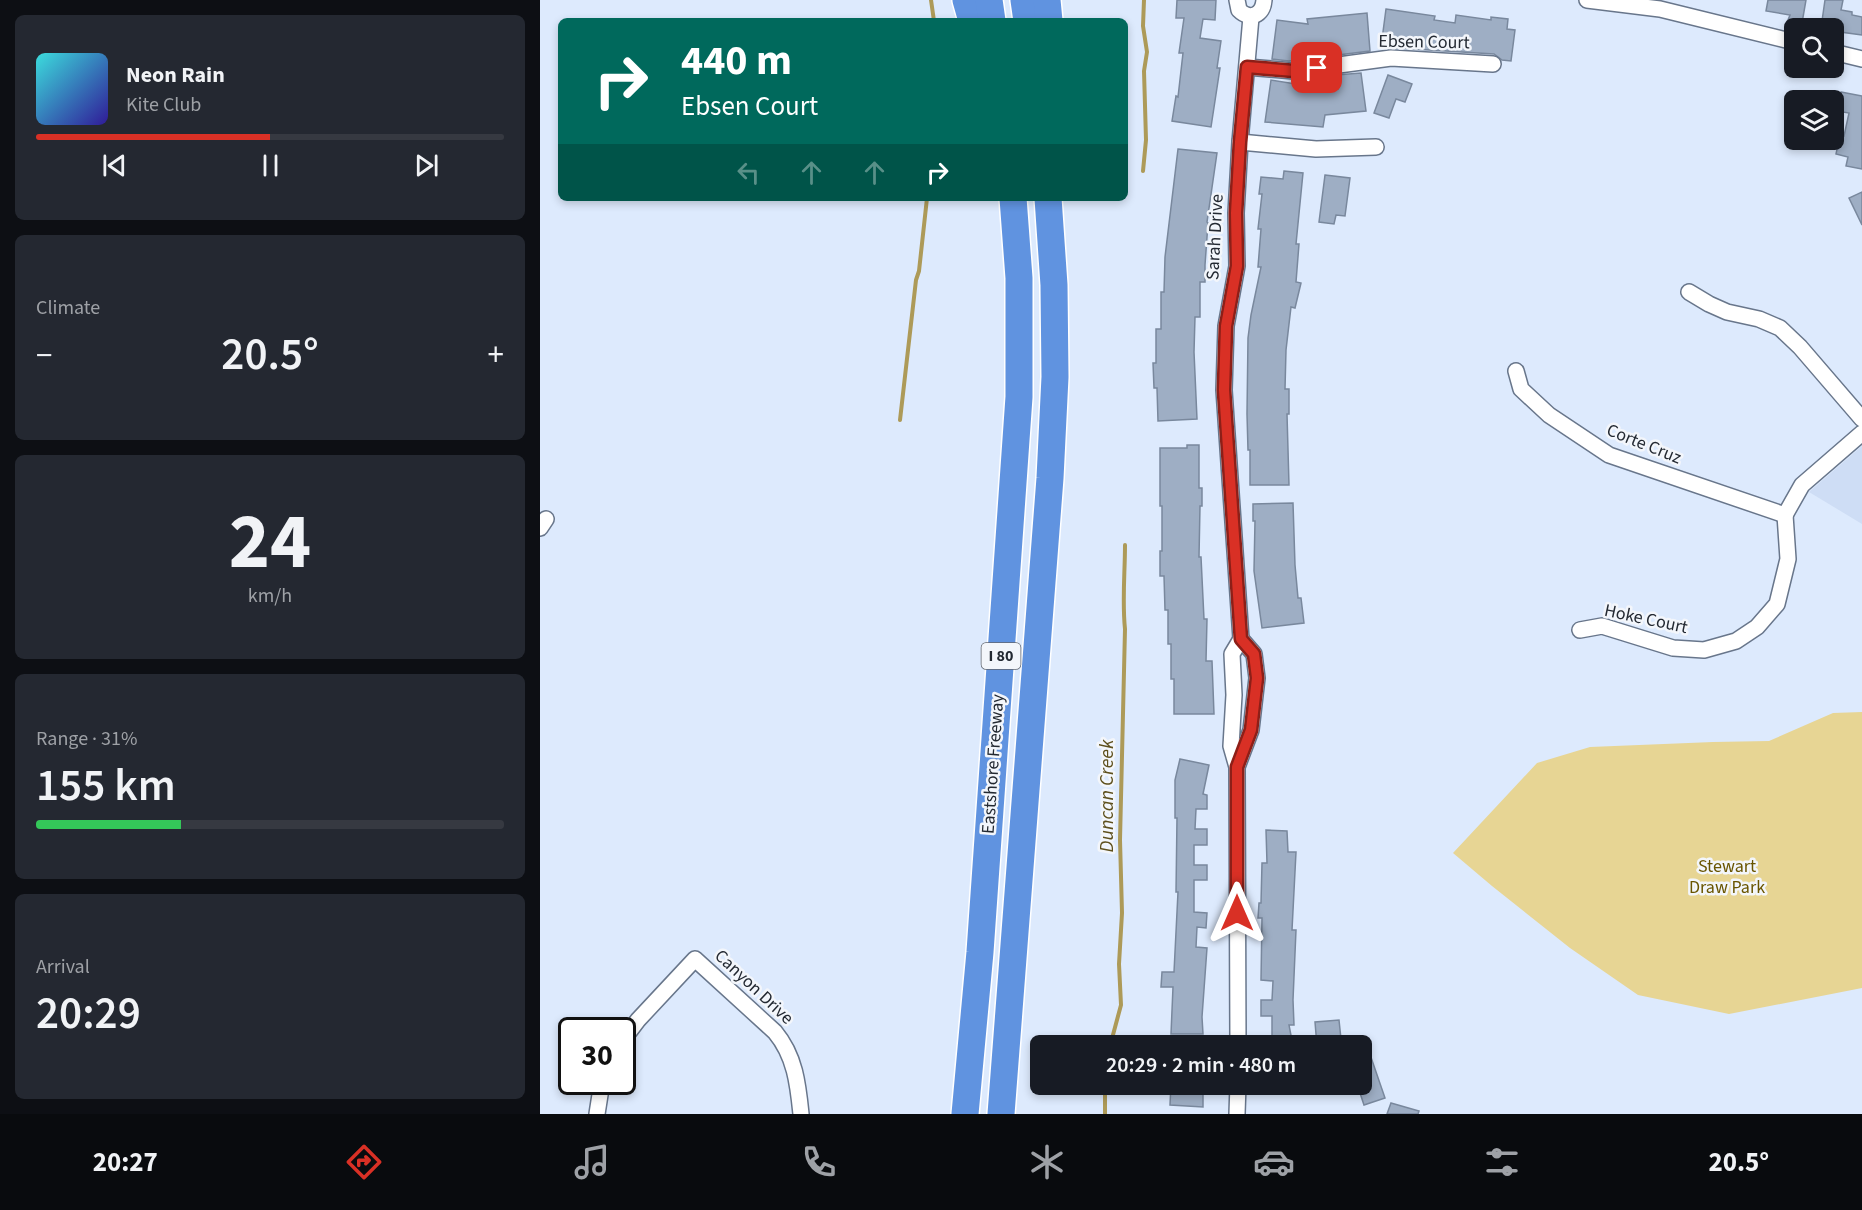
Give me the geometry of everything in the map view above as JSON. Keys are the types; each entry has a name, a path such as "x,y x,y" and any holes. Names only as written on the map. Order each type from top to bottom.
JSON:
{"highway":[{"path":"966,0 971,18"},
{"path":"989,0 992,18"},
{"path":"1024,0 1027,18"},
{"path":"1047,0 1049,18"},
{"name":"Eastshore Freeway","path":"965,1114 981,928 1019,396 1019,278 1013,201"},
{"name":"Eastshore Freeway","path":"1001,1114 1053,422 1054,285 1048,201"}],"street":[{"path":"1237,0 1239,10 1246,16 1259,14 1264,0"},
{"path":"1587,0 1660,9 1784,40"},
{"name":"Sarah Drive","path":"1238,1035 1237,767 1231,746 1234,695 1232,654 1241,639 1224,390 1226,326 1237,266 1236,213 1251,16"},
{"path":"1844,54 1862,58"},
{"name":"Ebsen Court","path":"1247,67 1294,71 1391,58 1493,64"},
{"path":"1240,142 1316,149 1376,147"},
{"path":"1689,292 1726,312 1759,319 1780,328 1800,347 1862,419"},
{"name":"Corte Cruz","path":"1516,371 1521,389 1548,415 1609,455 1785,515"},
{"path":"1785,515 1802,484 1862,433"},
{"name":"Hoke Court","path":"1580,630 1602,626 1673,648 1704,650 1736,641 1757,627 1777,604 1788,559 1785,515"},
{"name":"Sarah Drive","path":"1237,767 1251,730 1257,678 1254,654 1241,639"},
{"name":"Canyon Drive","path":"636,1023 695,959 782,1041 794,1066 801,1114"},
{"path":"597,1114 600,1095"},
{"path":"1237,1114 1238,1095"}],"shaded area":[{"path":"1862,446 1862,524 1809,492"}],"green space":[{"name":"Stewart Draw Park","path":"1862,712 1862,988 1729,1014 1638,995 1570,948 1453,853 1537,763 1590,747 1769,741 1833,713"}],"building":[{"path":"1177,0 1216,0 1215,20 1203,19 1200,38 1221,41 1217,68 1220,68 1211,127 1172,121 1176,96 1178,97 1183,53 1179,53 1184,18 1176,18"},
{"path":"1768,0 1806,0 1803,18 1789,18 1790,15 1766,11"},
{"path":"1825,0 1843,0 1841,10 1862,17 1862,35 1844,33 1844,18 1822,18"},
{"path":"1386,9 1435,16 1434,20 1455,23 1456,15 1491,20 1491,17 1508,19 1507,29 1515,30 1511,61 1502,60 1494,54 1381,47"},
{"path":"1367,13 1370,51 1289,61 1272,59 1277,20 1308,24 1307,19"},
{"path":"1361,73 1366,111 1325,115 1323,127 1265,122 1271,80 1338,89 1336,75"},
{"path":"1388,75 1412,84 1405,102 1396,99 1389,118 1374,113"},
{"path":"1844,93 1862,96 1862,169 1846,166 1848,157 1836,154 1837,150 1844,150 1844,136 1849,113 1844,112"},
{"path":"1178,149 1217,153 1207,222 1205,282 1200,282 1200,317 1195,317 1197,419 1158,421 1157,388 1154,388 1153,363 1156,363 1156,329 1161,329 1161,292 1164,292 1165,257"},
{"path":"1284,171 1303,173 1296,244 1299,244 1296,282 1301,283 1295,308 1291,307 1286,350 1285,389 1289,389 1289,414 1287,414 1289,485 1250,485 1247,414 1248,338 1261,267 1258,267 1261,229 1258,229 1262,194 1259,194 1261,177 1283,179"},
{"path":"1325,175 1350,178 1345,216 1336,215 1334,224 1319,222"},
{"path":"1862,192 1862,225 1849,198"},
{"path":"1187,445 1199,445 1199,488 1202,488 1202,506 1200,506 1199,557 1201,557 1204,619 1207,619 1206,661 1212,661 1214,714 1174,714 1174,679 1171,679 1168,610 1165,610 1164,576 1160,576 1162,506 1160,506 1160,448 1187,448"},
{"path":"1293,503 1298,598 1301,598 1304,623 1262,628 1254,571 1253,504"},
{"path":"1180,759 1209,765 1203,794 1207,795 1207,809 1196,809 1195,829 1207,829 1207,845 1194,845 1194,865 1207,865 1207,880 1194,880 1194,912 1207,913 1206,928 1197,927 1196,947 1207,948 1203,1034 1171,1034 1173,987 1161,987 1162,972 1174,972 1178,892 1176,892 1175,780"},
{"path":"1266,830 1287,831 1288,852 1296,852 1292,930 1296,930 1294,1025 1289,1025 1291,1035 1272,1035 1272,1016 1261,1016 1261,1000 1272,1000 1273,981 1261,980 1262,918 1258,918 1259,903 1261,903 1262,863 1267,863"},
{"path":"1339,1020 1341,1035 1316,1035 1315,1022"},
{"path":"1372,1060 1385,1098 1364,1105 1361,1095 1372,1095"},
{"path":"1170,1095 1203,1095 1203,1107 1170,1105"},
{"path":"1391,1103 1419,1111 1418,1114 1387,1114"}],"waterway":[{"path":"931,0 934,18"},
{"name":"Duncan Creek","path":"1143,171 1146,140 1144,71 1147,52 1143,26 1144,0"},
{"path":"900,420 927,201"},
{"name":"Duncan Creek","path":"1113,1035 1121,1005 1120,840 1125,545"},
{"name":"Duncan Creek","path":"1105,1095 1105,1114"}],"route":[{"path":"1237,913 1237,767 1251,730 1257,678 1254,654 1241,639 1224,390 1226,326 1237,266 1236,213 1247,67 1294,71 1317,68"}]}
